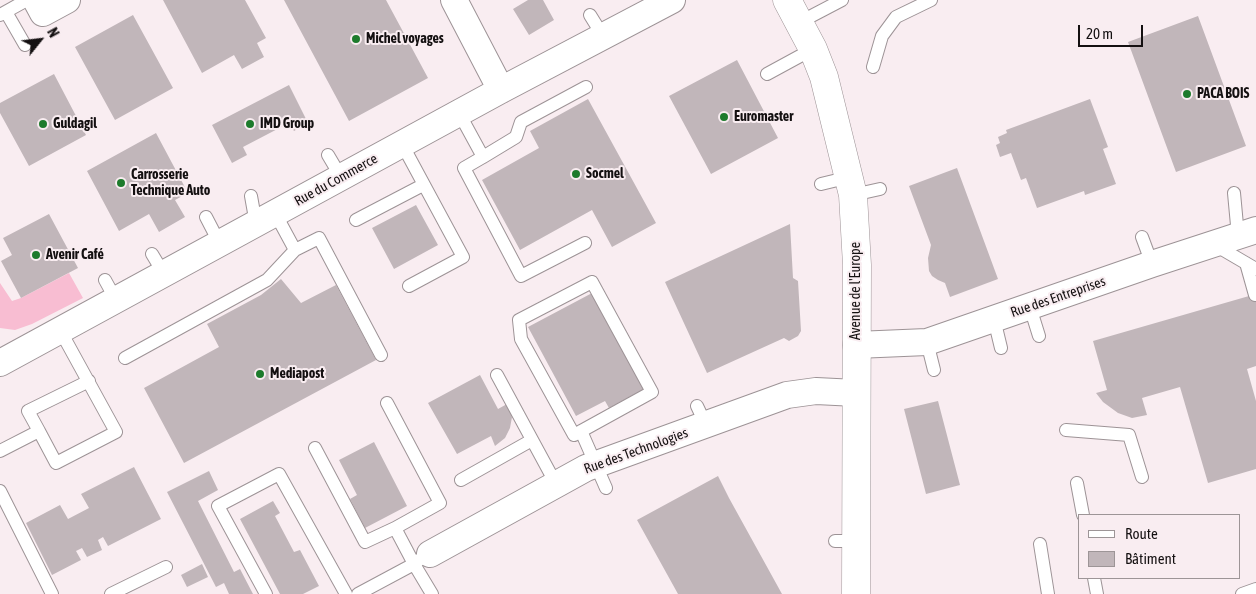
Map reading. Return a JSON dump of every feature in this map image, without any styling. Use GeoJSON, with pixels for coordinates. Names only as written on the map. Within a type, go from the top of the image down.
{"type":"FeatureCollection","features":[{"type":"Feature","properties":{"kind":"street"},"geometry":{"type":"LineString","coordinates":[[36,0],[43,13],[68,4]]}},
{"type":"Feature","properties":{"kind":"street"},"geometry":{"type":"LineString","coordinates":[[454,0],[501,90]]}},
{"type":"Feature","properties":{"kind":"street","name":"Rue du Commerce"},"geometry":{"type":"LineString","coordinates":[[0,363],[60,330],[110,290],[158,264],[220,244],[501,90],[597,25],[672,0]]}},
{"type":"Feature","properties":{"kind":"street","name":"Avenue de l'Europe"},"geometry":{"type":"LineString","coordinates":[[793,11],[813,49],[824,77],[851,186],[857,265],[856,393],[845,541],[856,594]]}},
{"type":"Feature","properties":{"kind":"street","name":"Rue des Entreprises"},"geometry":{"type":"LineString","coordinates":[[856,345],[927,342],[1247,233]]}},
{"type":"Feature","properties":{"kind":"street","name":"Rue des Technologies"},"geometry":{"type":"LineString","coordinates":[[422,559],[556,484],[701,416],[787,395],[816,391],[856,393]]}},
{"type":"Feature","properties":{"kind":"lane"},"geometry":{"type":"LineString","coordinates":[[25,45],[3,13],[27,0]]}},
{"type":"Feature","properties":{"kind":"lane"},"geometry":{"type":"LineString","coordinates":[[793,11],[842,0]]}},
{"type":"Feature","properties":{"kind":"lane"},"geometry":{"type":"LineString","coordinates":[[873,67],[882,36],[896,17],[931,0]]}},
{"type":"Feature","properties":{"kind":"lane"},"geometry":{"type":"LineString","coordinates":[[767,74],[813,49]]}},
{"type":"Feature","properties":{"kind":"lane"},"geometry":{"type":"LineString","coordinates":[[585,243],[521,276],[464,168],[516,137],[521,122],[586,87]]}},
{"type":"Feature","properties":{"kind":"lane"},"geometry":{"type":"LineString","coordinates":[[459,113],[483,157]]}},
{"type":"Feature","properties":{"kind":"lane"},"geometry":{"type":"LineString","coordinates":[[402,144],[463,256],[409,286]]}},
{"type":"Feature","properties":{"kind":"lane"},"geometry":{"type":"LineString","coordinates":[[328,155],[341,177]]}},
{"type":"Feature","properties":{"kind":"lane"},"geometry":{"type":"LineString","coordinates":[[821,184],[880,189]]}},
{"type":"Feature","properties":{"kind":"lane"},"geometry":{"type":"LineString","coordinates":[[356,220],[424,185]]}},
{"type":"Feature","properties":{"kind":"lane"},"geometry":{"type":"LineString","coordinates":[[1234,193],[1247,233]]}},
{"type":"Feature","properties":{"kind":"lane"},"geometry":{"type":"LineString","coordinates":[[251,196],[265,219],[295,250]]}},
{"type":"Feature","properties":{"kind":"lane"},"geometry":{"type":"LineString","coordinates":[[206,217],[220,244]]}},
{"type":"Feature","properties":{"kind":"lane"},"geometry":{"type":"LineString","coordinates":[[1142,237],[1152,264]]}},
{"type":"Feature","properties":{"kind":"lane"},"geometry":{"type":"LineString","coordinates":[[125,358],[267,280],[295,250],[319,238],[381,355]]}},
{"type":"Feature","properties":{"kind":"lane"},"geometry":{"type":"LineString","coordinates":[[1213,244],[1251,266],[1255,295]]}},
{"type":"Feature","properties":{"kind":"lane"},"geometry":{"type":"LineString","coordinates":[[592,282],[652,392],[581,431],[574,435],[521,339],[519,320],[592,282]]}},
{"type":"Feature","properties":{"kind":"lane"},"geometry":{"type":"LineString","coordinates":[[1030,307],[1039,336]]}},
{"type":"Feature","properties":{"kind":"lane"},"geometry":{"type":"LineString","coordinates":[[994,319],[1002,348]]}},
{"type":"Feature","properties":{"kind":"lane"},"geometry":{"type":"LineString","coordinates":[[60,330],[89,381],[116,432],[56,463],[28,411],[89,381]]}},
{"type":"Feature","properties":{"kind":"lane"},"geometry":{"type":"LineString","coordinates":[[927,342],[934,370]]}},
{"type":"Feature","properties":{"kind":"lane"},"geometry":{"type":"LineString","coordinates":[[498,375],[556,484]]}},
{"type":"Feature","properties":{"kind":"lane"},"geometry":{"type":"LineString","coordinates":[[314,448],[365,542],[440,503],[387,403]]}},
{"type":"Feature","properties":{"kind":"lane"},"geometry":{"type":"LineString","coordinates":[[1066,430],[1129,435],[1142,477]]}},
{"type":"Feature","properties":{"kind":"lane"},"geometry":{"type":"LineString","coordinates":[[0,451],[39,431]]}},
{"type":"Feature","properties":{"kind":"lane"},"geometry":{"type":"LineString","coordinates":[[581,431],[606,488]]}},
{"type":"Feature","properties":{"kind":"lane"},"geometry":{"type":"LineString","coordinates":[[461,480],[532,440]]}},
{"type":"Feature","properties":{"kind":"lane"},"geometry":{"type":"LineString","coordinates":[[266,594],[218,506],[279,474],[346,594]]}},
{"type":"Feature","properties":{"kind":"lane"},"geometry":{"type":"LineString","coordinates":[[1077,483],[1082,514]]}},
{"type":"Feature","properties":{"kind":"lane"},"geometry":{"type":"LineString","coordinates":[[0,491],[52,594]]}},
{"type":"Feature","properties":{"kind":"lane"},"geometry":{"type":"LineString","coordinates":[[395,528],[422,559],[432,594]]}},
{"type":"Feature","properties":{"kind":"lane"},"geometry":{"type":"LineString","coordinates":[[1040,544],[1048,594]]}},
{"type":"Feature","properties":{"kind":"lane"},"geometry":{"type":"LineString","coordinates":[[358,594],[422,559]]}},
{"type":"Feature","properties":{"kind":"lane"},"geometry":{"type":"LineString","coordinates":[[112,594],[166,567]]}},
{"type":"Feature","properties":{"kind":"lane"},"geometry":{"type":"LineString","coordinates":[[1094,579],[1097,594]]}},
{"type":"Feature","properties":{"kind":"lane"},"geometry":{"type":"LineString","coordinates":[[1242,594],[1256,591]]}},
{"type":"Feature","properties":{"kind":"shaded area"},"geometry":{"type":"Polygon","coordinates":[[[69,273],[83,298],[32,324],[15,330],[0,328],[0,283],[12,301],[69,273]]]}},
{"type":"Feature","properties":{"kind":"building"},"geometry":{"type":"Polygon","coordinates":[[[163,0],[245,0],[266,38],[257,43],[264,57],[242,69],[234,55],[202,73],[163,0]]]}},
{"type":"Feature","properties":{"kind":"building","name":"Michel voyages"},"geometry":{"type":"Polygon","coordinates":[[[284,0],[386,0],[428,78],[349,121],[284,0]]]}},
{"type":"Feature","properties":{"kind":"building"},"geometry":{"type":"Polygon","coordinates":[[[528,0],[543,0],[554,20],[529,35],[513,9],[528,0]]]}},
{"type":"Feature","properties":{"kind":"building"},"geometry":{"type":"Polygon","coordinates":[[[133,15],[173,88],[115,120],[75,47],[133,15]]]}},
{"type":"Feature","properties":{"kind":"building","name":"PACA BOIS"},"geometry":{"type":"Polygon","coordinates":[[[1198,16],[1246,146],[1176,172],[1128,42],[1198,16]]]}},
{"type":"Feature","properties":{"kind":"building","name":"Euromaster"},"geometry":{"type":"Polygon","coordinates":[[[737,60],[778,138],[711,174],[669,96],[737,60]]]}},
{"type":"Feature","properties":{"kind":"building","name":"Guldagil"},"geometry":{"type":"Polygon","coordinates":[[[54,74],[86,135],[29,166],[0,113],[0,103],[54,74]]]}},
{"type":"Feature","properties":{"kind":"building","name":"IMD Group"},"geometry":{"type":"Polygon","coordinates":[[[289,85],[308,123],[294,131],[289,123],[243,147],[247,155],[232,163],[212,125],[289,85]]]}},
{"type":"Feature","properties":{"kind":"building","name":"Socmel"},"geometry":{"type":"Polygon","coordinates":[[[588,99],[656,223],[612,247],[592,210],[520,250],[482,180],[539,148],[530,131],[588,99]]]}},
{"type":"Feature","properties":{"kind":"building"},"geometry":{"type":"Polygon","coordinates":[[[1090,99],[1108,147],[1103,149],[1116,184],[1085,195],[1084,191],[1037,208],[1026,178],[1021,180],[1011,153],[1000,157],[996,145],[1000,143],[998,137],[1007,133],[1006,130],[1090,99]]]}},
{"type":"Feature","properties":{"kind":"building"},"geometry":{"type":"Polygon","coordinates":[[[156,133],[188,193],[175,200],[185,217],[159,232],[149,214],[119,231],[87,171],[156,133]]]}},
{"type":"Feature","properties":{"kind":"building"},"geometry":{"type":"Polygon","coordinates":[[[957,168],[998,279],[950,297],[945,283],[932,276],[929,271],[928,258],[931,245],[909,186],[957,168]]]}},
{"type":"Feature","properties":{"kind":"building"},"geometry":{"type":"Polygon","coordinates":[[[416,205],[438,245],[394,269],[372,228],[416,205]]]}},
{"type":"Feature","properties":{"kind":"building"},"geometry":{"type":"Polygon","coordinates":[[[49,214],[78,268],[21,298],[1,261],[12,255],[3,238],[49,214]]]}},
{"type":"Feature","properties":{"kind":"building"},"geometry":{"type":"Polygon","coordinates":[[[790,224],[793,278],[798,281],[801,331],[798,336],[789,341],[784,338],[707,373],[665,282],[790,224]]]}},
{"type":"Feature","properties":{"kind":"building","name":"Mediapost"},"geometry":{"type":"Polygon","coordinates":[[[281,279],[301,303],[336,285],[376,360],[184,463],[144,388],[219,347],[207,324],[261,295],[281,279]]]}},
{"type":"Feature","properties":{"kind":"building"},"geometry":{"type":"Polygon","coordinates":[[[594,292],[646,388],[609,408],[605,401],[576,416],[528,327],[594,292]]]}},
{"type":"Feature","properties":{"kind":"building"},"geometry":{"type":"Polygon","coordinates":[[[1256,294],[1256,366],[1247,369],[1256,401],[1256,469],[1208,483],[1180,387],[1142,398],[1147,415],[1132,418],[1118,413],[1103,402],[1096,393],[1107,390],[1093,341],[1256,294]]]}},
{"type":"Feature","properties":{"kind":"building"},"geometry":{"type":"Polygon","coordinates":[[[480,375],[498,409],[507,404],[512,417],[510,428],[505,438],[495,446],[491,436],[457,454],[428,403],[480,375]]]}},
{"type":"Feature","properties":{"kind":"building"},"geometry":{"type":"Polygon","coordinates":[[[938,401],[960,485],[926,494],[904,409],[938,401]]]}},
{"type":"Feature","properties":{"kind":"building"},"geometry":{"type":"Polygon","coordinates":[[[374,442],[407,506],[365,528],[350,499],[357,495],[339,460],[374,442]]]}},
{"type":"Feature","properties":{"kind":"building"},"geometry":{"type":"Polygon","coordinates":[[[134,467],[161,519],[108,546],[103,537],[98,540],[102,550],[87,557],[82,548],[76,551],[81,560],[52,575],[26,523],[60,505],[68,519],[89,508],[81,494],[134,467]]]}},
{"type":"Feature","properties":{"kind":"building"},"geometry":{"type":"Polygon","coordinates":[[[209,471],[218,490],[198,501],[234,572],[240,569],[253,594],[229,594],[224,583],[216,587],[167,492],[209,471]]]}},
{"type":"Feature","properties":{"kind":"building"},"geometry":{"type":"Polygon","coordinates":[[[718,476],[782,594],[678,594],[637,520],[718,476]]]}},
{"type":"Feature","properties":{"kind":"building"},"geometry":{"type":"Polygon","coordinates":[[[273,501],[280,513],[275,516],[294,552],[300,550],[319,586],[303,594],[280,594],[240,519],[273,501]]]}},
{"type":"Feature","properties":{"kind":"building"},"geometry":{"type":"Polygon","coordinates":[[[202,564],[208,577],[187,587],[181,575],[202,564]]]}},
{"type":"Feature","properties":{"kind":"place","name":"Michel voyages"},"geometry":{"type":"Point","coordinates":[356,39]}},
{"type":"Feature","properties":{"kind":"place","name":"PACA BOIS"},"geometry":{"type":"Point","coordinates":[1187,94]}},
{"type":"Feature","properties":{"kind":"place","name":"Euromaster"},"geometry":{"type":"Point","coordinates":[724,117]}},
{"type":"Feature","properties":{"kind":"place","name":"Guldagil"},"geometry":{"type":"Point","coordinates":[43,124]}},
{"type":"Feature","properties":{"kind":"place","name":"IMD Group"},"geometry":{"type":"Point","coordinates":[250,124]}},
{"type":"Feature","properties":{"kind":"place","name":"Socmel"},"geometry":{"type":"Point","coordinates":[576,174]}},
{"type":"Feature","properties":{"kind":"place","name":"Carrosserie Technique Auto"},"geometry":{"type":"Point","coordinates":[121,183]}},
{"type":"Feature","properties":{"kind":"place","name":"Avenir Café"},"geometry":{"type":"Point","coordinates":[36,255]}},
{"type":"Feature","properties":{"kind":"place","name":"Mediapost"},"geometry":{"type":"Point","coordinates":[260,374]}}]}
